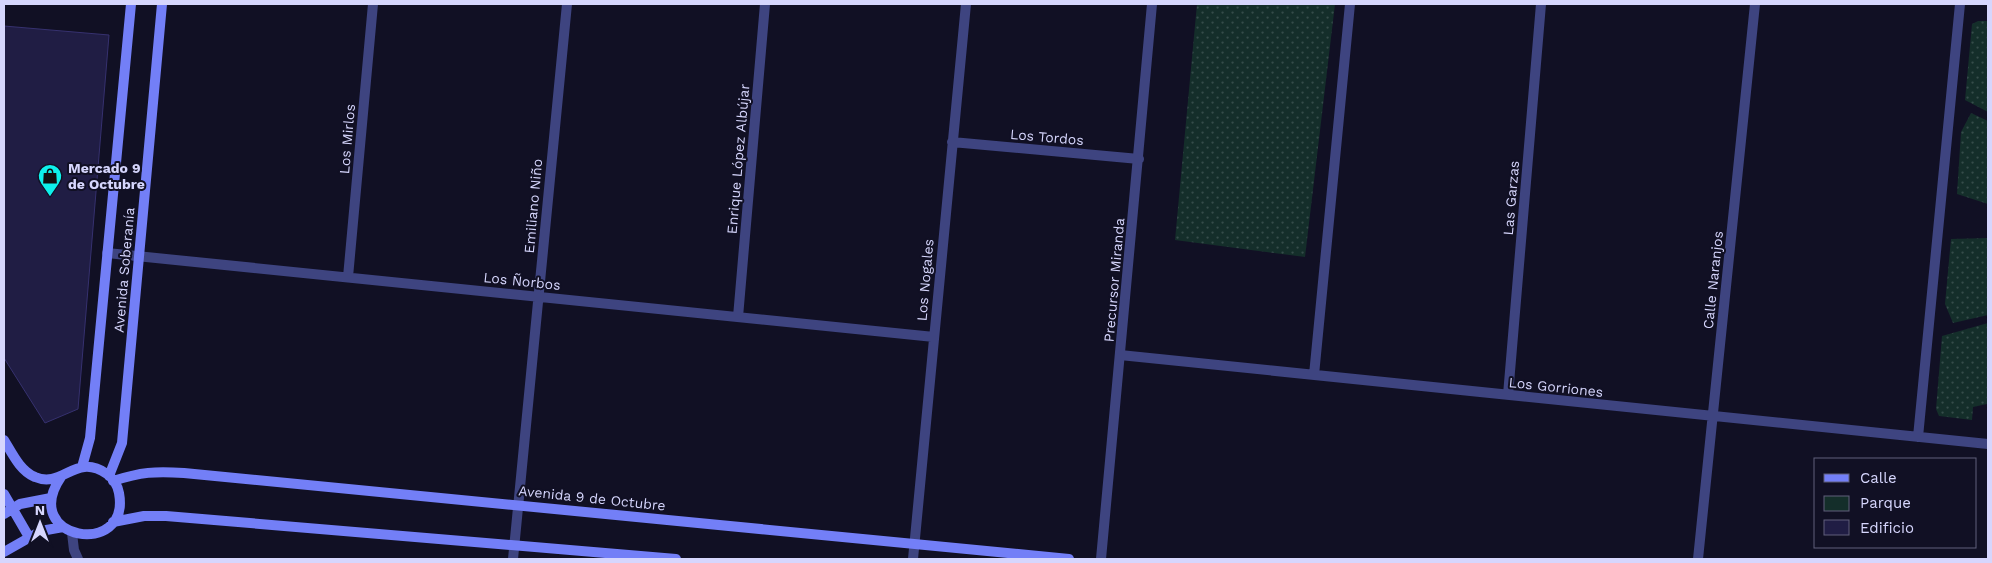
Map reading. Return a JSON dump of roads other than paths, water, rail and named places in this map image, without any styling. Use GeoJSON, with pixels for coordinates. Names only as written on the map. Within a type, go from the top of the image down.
{"type":"FeatureCollection","features":[{"type":"Feature","properties":{"kind":"street","name":"Avenida Soberanía"},"geometry":{"type":"LineString","coordinates":[[82,467],[90,438],[131,4]]}},
{"type":"Feature","properties":{"kind":"street","name":"Avenida Soberanía"},"geometry":{"type":"LineString","coordinates":[[111,478],[122,443],[162,4]]}},
{"type":"Feature","properties":{"kind":"street","name":"Los Mirlos"},"geometry":{"type":"LineString","coordinates":[[348,277],[373,4]]}},
{"type":"Feature","properties":{"kind":"street","name":"Emiliano Niño"},"geometry":{"type":"LineString","coordinates":[[514,559],[566,4]]}},
{"type":"Feature","properties":{"kind":"street","name":"Enrique López Albújar"},"geometry":{"type":"LineString","coordinates":[[738,316],[765,4]]}},
{"type":"Feature","properties":{"kind":"street","name":"Los Nogales"},"geometry":{"type":"LineString","coordinates":[[913,559],[966,4]]}},
{"type":"Feature","properties":{"kind":"street","name":"Precursor Miranda"},"geometry":{"type":"LineString","coordinates":[[1102,559],[1152,4]]}},
{"type":"Feature","properties":{"kind":"street"},"geometry":{"type":"LineString","coordinates":[[1314,375],[1350,4]]}},
{"type":"Feature","properties":{"kind":"street","name":"Las Garzas"},"geometry":{"type":"LineString","coordinates":[[1508,396],[1541,4]]}},
{"type":"Feature","properties":{"kind":"street","name":"Calle Naranjos"},"geometry":{"type":"LineString","coordinates":[[1698,559],[1756,4]]}},
{"type":"Feature","properties":{"kind":"street"},"geometry":{"type":"LineString","coordinates":[[1918,437],[1960,4]]}},
{"type":"Feature","properties":{"kind":"street","name":"Los Tordos"},"geometry":{"type":"LineString","coordinates":[[952,142],[1139,159]]}},
{"type":"Feature","properties":{"kind":"street","name":"Los Ñorbos"},"geometry":{"type":"LineString","coordinates":[[107,252],[934,337]]}},
{"type":"Feature","properties":{"kind":"street","name":"Los Gorriones"},"geometry":{"type":"LineString","coordinates":[[1120,355],[1988,444]]}},
{"type":"Feature","properties":{"kind":"street"},"geometry":{"type":"LineString","coordinates":[[4,440],[20,466],[34,477],[49,480],[61,477]]}},
{"type":"Feature","properties":{"kind":"street"},"geometry":{"type":"LineString","coordinates":[[82,467],[92,467],[111,478],[119,490],[118,512],[113,522],[105,530],[95,534],[72,533],[63,527],[54,514],[51,498],[54,488],[61,477],[70,470],[82,467]]}},
{"type":"Feature","properties":{"kind":"street","name":"Avenida 9 de Octubre"},"geometry":{"type":"LineString","coordinates":[[111,478],[158,471],[1069,559]]}},
{"type":"Feature","properties":{"kind":"street"},"geometry":{"type":"LineString","coordinates":[[4,494],[8,511],[29,537]]}},
{"type":"Feature","properties":{"kind":"street"},"geometry":{"type":"LineString","coordinates":[[8,511],[20,504],[51,498]]}},
{"type":"Feature","properties":{"kind":"street"},"geometry":{"type":"LineString","coordinates":[[113,522],[144,516],[166,516],[676,559]]}},
{"type":"Feature","properties":{"kind":"street"},"geometry":{"type":"LineString","coordinates":[[4,552],[41,531],[63,527]]}},
{"type":"Feature","properties":{"kind":"street"},"geometry":{"type":"LineString","coordinates":[[72,533],[74,550],[78,559]]}},
{"type":"Feature","properties":{"kind":"place","name":"Mercado 9 de Octubre"},"geometry":{"type":"Point","coordinates":[50,197]}}]}
